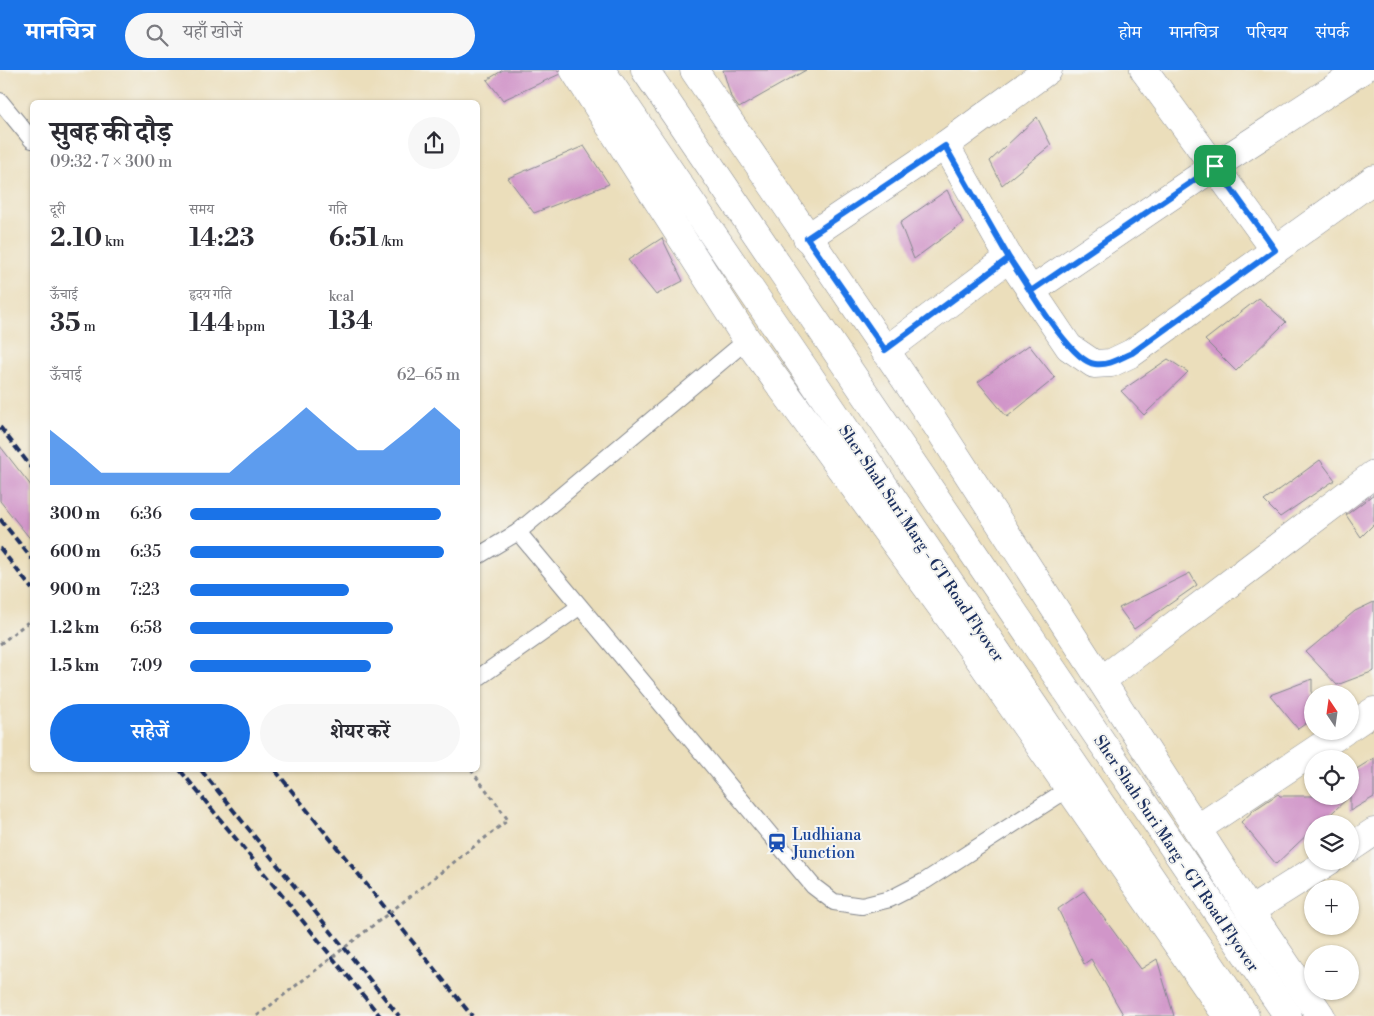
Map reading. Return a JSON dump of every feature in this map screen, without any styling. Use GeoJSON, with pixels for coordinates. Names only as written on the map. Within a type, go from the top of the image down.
{"type":"FeatureCollection","features":[{"type":"Feature","properties":{"kind":"street"},"geometry":{"type":"LineString","coordinates":[[574,70],[747,340],[975,653],[1227,1016]]}},
{"type":"Feature","properties":{"kind":"street","name":"Sher Shah Suri Marg - GT Road Flyover"},"geometry":{"type":"LineString","coordinates":[[601,70],[1245,1016]]}},
{"type":"Feature","properties":{"kind":"street","name":"Sher Shah Suri Marg - GT Road Flyover"},"geometry":{"type":"LineString","coordinates":[[645,70],[1288,1016]]}},
{"type":"Feature","properties":{"kind":"street"},"geometry":{"type":"LineString","coordinates":[[694,70],[885,350],[1102,680],[1250,911],[1321,1016]]}},
{"type":"Feature","properties":{"kind":"street"},"geometry":{"type":"LineString","coordinates":[[807,238],[945,146],[1048,70]]}},
{"type":"Feature","properties":{"kind":"street"},"geometry":{"type":"LineString","coordinates":[[1144,70],[1275,250]]}},
{"type":"Feature","properties":{"kind":"street"},"geometry":{"type":"LineString","coordinates":[[1031,291],[1215,166],[1362,70]]}},
{"type":"Feature","properties":{"kind":"street"},"geometry":{"type":"LineString","coordinates":[[945,146],[1009,258],[1069,347],[1094,364],[1111,363],[1132,353],[1374,179]]}},
{"type":"Feature","properties":{"kind":"street"},"geometry":{"type":"LineString","coordinates":[[885,350],[1009,258]]}},
{"type":"Feature","properties":{"kind":"street"},"geometry":{"type":"LineString","coordinates":[[1102,680],[1374,474]]}},
{"type":"Feature","properties":{"kind":"street"},"geometry":{"type":"LineString","coordinates":[[1359,721],[1374,711]]}},
{"type":"Feature","properties":{"kind":"street"},"geometry":{"type":"LineString","coordinates":[[1197,829],[1330,740]]}},
{"type":"Feature","properties":{"kind":"street"},"geometry":{"type":"LineString","coordinates":[[1359,842],[1374,832]]}},
{"type":"Feature","properties":{"kind":"street"},"geometry":{"type":"LineString","coordinates":[[1250,911],[1315,870]]}},
{"type":"Feature","properties":{"kind":"lane"},"geometry":{"type":"LineString","coordinates":[[0,101],[30,138]]}},
{"type":"Feature","properties":{"kind":"lane"},"geometry":{"type":"LineString","coordinates":[[480,555],[518,532],[747,340]]}},
{"type":"Feature","properties":{"kind":"lane"},"geometry":{"type":"LineString","coordinates":[[518,532],[813,886],[834,902],[862,906],[890,899],[925,881],[1068,789]]}},
{"type":"Feature","properties":{"kind":"lane"},"geometry":{"type":"LineString","coordinates":[[480,677],[579,607]]}},
{"type":"Feature","properties":{"kind":"path"},"geometry":{"type":"LineString","coordinates":[[0,644],[30,621]]}},
{"type":"Feature","properties":{"kind":"path"},"geometry":{"type":"LineString","coordinates":[[257,1016],[508,820],[472,772]]}},
{"type":"Feature","properties":{"kind":"building"},"geometry":{"type":"Polygon","coordinates":[[[503,70],[558,70],[560,74],[503,100],[487,80],[503,70]]]}},
{"type":"Feature","properties":{"kind":"building"},"geometry":{"type":"Polygon","coordinates":[[[723,70],[806,70],[739,108],[731,97],[723,70]]]}},
{"type":"Feature","properties":{"kind":"building"},"geometry":{"type":"Polygon","coordinates":[[[1037,117],[1051,145],[1002,185],[990,161],[1037,117]]]}},
{"type":"Feature","properties":{"kind":"building"},"geometry":{"type":"Polygon","coordinates":[[[584,146],[609,184],[534,213],[508,178],[584,146]]]}},
{"type":"Feature","properties":{"kind":"building"},"geometry":{"type":"Polygon","coordinates":[[[947,190],[963,223],[914,259],[900,223],[947,190]]]}},
{"type":"Feature","properties":{"kind":"building"},"geometry":{"type":"Polygon","coordinates":[[[662,238],[683,281],[656,295],[628,260],[662,238]]]}},
{"type":"Feature","properties":{"kind":"building"},"geometry":{"type":"Polygon","coordinates":[[[1259,298],[1286,322],[1236,371],[1205,340],[1259,298]]]}},
{"type":"Feature","properties":{"kind":"building"},"geometry":{"type":"Polygon","coordinates":[[[1029,345],[1055,378],[1007,417],[978,382],[1029,345]]]}},
{"type":"Feature","properties":{"kind":"building"},"geometry":{"type":"Polygon","coordinates":[[[1168,359],[1188,372],[1144,415],[1121,391],[1168,359]]]}},
{"type":"Feature","properties":{"kind":"building"},"geometry":{"type":"Polygon","coordinates":[[[0,446],[30,484],[30,538],[0,501],[0,446]]]}},
{"type":"Feature","properties":{"kind":"building"},"geometry":{"type":"Polygon","coordinates":[[[1320,460],[1335,480],[1280,517],[1264,501],[1320,460]]]}},
{"type":"Feature","properties":{"kind":"building"},"geometry":{"type":"Polygon","coordinates":[[[1374,494],[1374,524],[1361,537],[1346,515],[1374,494]]]}},
{"type":"Feature","properties":{"kind":"building"},"geometry":{"type":"Polygon","coordinates":[[[1190,573],[1197,585],[1134,629],[1119,608],[1190,573]]]}},
{"type":"Feature","properties":{"kind":"building"},"geometry":{"type":"Polygon","coordinates":[[[1374,602],[1374,671],[1337,685],[1306,652],[1355,611],[1374,602]]]}},
{"type":"Feature","properties":{"kind":"building"},"geometry":{"type":"Polygon","coordinates":[[[1312,679],[1312,685],[1304,685],[1304,725],[1298,729],[1270,695],[1312,679]]]}},
{"type":"Feature","properties":{"kind":"building"},"geometry":{"type":"Polygon","coordinates":[[[1374,758],[1374,797],[1350,811],[1350,805],[1359,805],[1359,767],[1374,758]]]}},
{"type":"Feature","properties":{"kind":"building"},"geometry":{"type":"Polygon","coordinates":[[[1278,794],[1280,796],[1304,796],[1304,805],[1340,805],[1330,815],[1304,815],[1304,838],[1276,864],[1241,822],[1254,810],[1278,794]]]}},
{"type":"Feature","properties":{"kind":"building"},"geometry":{"type":"Polygon","coordinates":[[[1084,891],[1141,969],[1157,959],[1174,1016],[1124,1016],[1091,959],[1084,964],[1058,909],[1084,891]]]}},
{"type":"Feature","properties":{"kind":"railway"},"geometry":{"type":"LineString","coordinates":[[0,427],[30,465]]}},
{"type":"Feature","properties":{"kind":"railway"},"geometry":{"type":"LineString","coordinates":[[0,519],[30,556]]}},
{"type":"Feature","properties":{"kind":"railway"},"geometry":{"type":"LineString","coordinates":[[0,548],[30,586]]}},
{"type":"Feature","properties":{"kind":"railway"},"geometry":{"type":"LineString","coordinates":[[182,772],[380,1016]]}},
{"type":"Feature","properties":{"kind":"railway"},"geometry":{"type":"LineString","coordinates":[[203,772],[399,1016]]}},
{"type":"Feature","properties":{"kind":"railway"},"geometry":{"type":"LineString","coordinates":[[277,772],[472,1016]]}},
{"type":"Feature","properties":{"kind":"place","name":"Ludhiana Junction"},"geometry":{"type":"Point","coordinates":[777,843]}},
{"type":"Feature","properties":{"kind":"route"},"geometry":{"type":"LineString","coordinates":[[1215,166],[1031,291],[1009,258],[945,146],[807,238],[885,350],[1009,258],[1069,347],[1094,364],[1111,363],[1132,353],[1275,250],[1215,166]]}}]}
